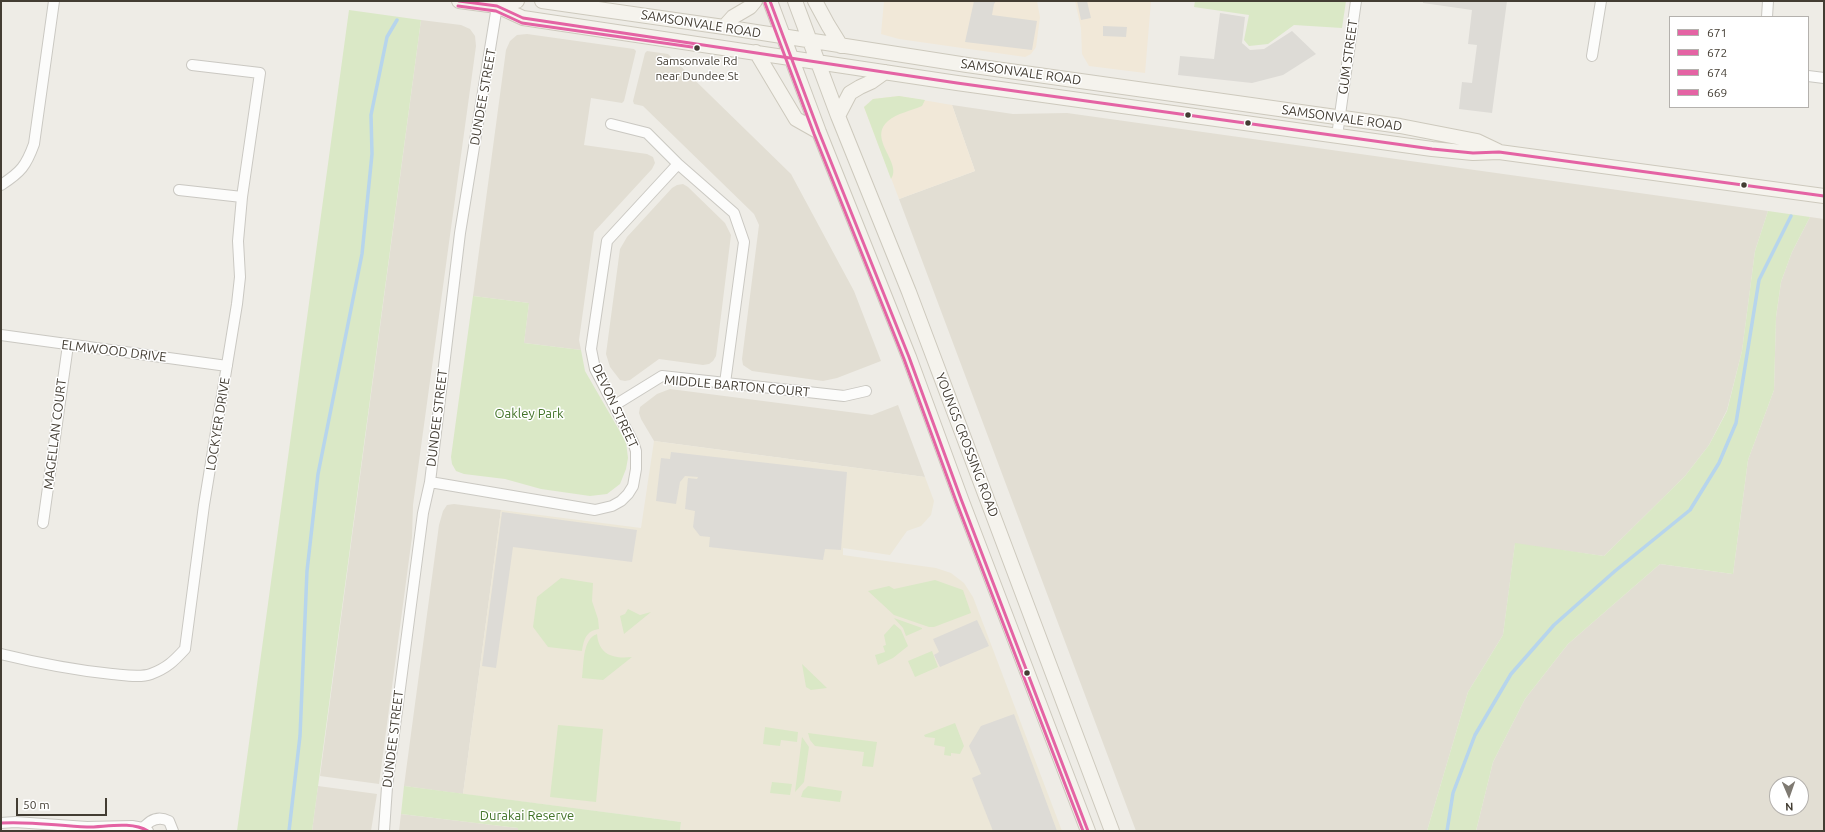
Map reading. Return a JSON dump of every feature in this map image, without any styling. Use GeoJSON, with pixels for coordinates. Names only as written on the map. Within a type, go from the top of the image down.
{"type":"FeatureCollection","features":[{"type":"Feature","properties":{"kind":"main road","name":"SAMSONVALE ROAD"},"geometry":{"type":"LineString","coordinates":[[459,1],[497,6],[523,18],[885,72],[1473,154],[1499,152],[1824,196]]}},
{"type":"Feature","properties":{"kind":"main road","name":"SAMSONVALE ROAD"},"geometry":{"type":"LineString","coordinates":[[497,6],[517,1]]}},
{"type":"Feature","properties":{"kind":"main road","name":"SAMSONVALE ROAD"},"geometry":{"type":"LineString","coordinates":[[542,1],[724,27],[841,46],[1407,127],[1472,140],[1499,152]]}},
{"type":"Feature","properties":{"kind":"main road"},"geometry":{"type":"LineString","coordinates":[[724,27],[733,16],[750,7],[755,1]]}},
{"type":"Feature","properties":{"kind":"main road","name":"YOUNGS CROSSING ROAD"},"geometry":{"type":"LineString","coordinates":[[770,1],[818,132],[909,357],[1088,831]]}},
{"type":"Feature","properties":{"kind":"main road","name":"YOUNGS CROSSING ROAD"},"geometry":{"type":"LineString","coordinates":[[795,1],[838,116],[908,292],[1112,831]]}},
{"type":"Feature","properties":{"kind":"main road"},"geometry":{"type":"LineString","coordinates":[[815,1],[828,26],[841,46]]}},
{"type":"Feature","properties":{"kind":"main road"},"geometry":{"type":"LineString","coordinates":[[756,52],[796,119],[818,132]]}},
{"type":"Feature","properties":{"kind":"main road"},"geometry":{"type":"LineString","coordinates":[[838,116],[850,93],[871,82],[885,72]]}},
{"type":"Feature","properties":{"kind":"street"},"geometry":{"type":"LineString","coordinates":[[1,185],[15,175],[27,162],[34,144],[54,1]]}},
{"type":"Feature","properties":{"kind":"street","name":"GUM STREET"},"geometry":{"type":"LineString","coordinates":[[1337,136],[1356,1]]}},
{"type":"Feature","properties":{"kind":"street"},"geometry":{"type":"LineString","coordinates":[[1592,56],[1601,1]]}},
{"type":"Feature","properties":{"kind":"street"},"geometry":{"type":"LineString","coordinates":[[1767,16],[1768,1]]}},
{"type":"Feature","properties":{"kind":"street","name":"DUNDEE STREET"},"geometry":{"type":"LineString","coordinates":[[384,831],[389,772],[423,513],[430,482],[460,233],[497,6]]}},
{"type":"Feature","properties":{"kind":"street","name":"LOCKYER DRIVE"},"geometry":{"type":"LineString","coordinates":[[1,654],[79,671],[125,675],[150,674],[158,671],[171,665],[185,649],[204,506],[239,284],[238,241],[242,197],[260,73],[192,65]]}},
{"type":"Feature","properties":{"kind":"street"},"geometry":{"type":"LineString","coordinates":[[1809,76],[1824,78]]}},
{"type":"Feature","properties":{"kind":"street"},"geometry":{"type":"LineString","coordinates":[[611,124],[646,133],[678,164],[734,213],[744,242],[725,383]]}},
{"type":"Feature","properties":{"kind":"street","name":"DEVON STREET"},"geometry":{"type":"LineString","coordinates":[[430,482],[595,510],[612,506],[621,501],[633,486],[636,459],[633,442],[595,369],[591,349],[607,241],[678,164]]}},
{"type":"Feature","properties":{"kind":"street"},"geometry":{"type":"LineString","coordinates":[[179,190],[242,197]]}},
{"type":"Feature","properties":{"kind":"street","name":"ELMWOOD DRIVE"},"geometry":{"type":"LineString","coordinates":[[1,335],[227,366]]}},
{"type":"Feature","properties":{"kind":"street","name":"MAGELLAN COURT"},"geometry":{"type":"LineString","coordinates":[[43,523],[68,345]]}},
{"type":"Feature","properties":{"kind":"street","name":"MIDDLE BARTON COURT"},"geometry":{"type":"LineString","coordinates":[[615,405],[662,376],[844,396],[866,390]]}},
{"type":"Feature","properties":{"kind":"street"},"geometry":{"type":"LineString","coordinates":[[1,823],[15,822],[87,827],[132,826],[144,830],[150,821],[160,818],[169,821],[173,831]]}},
{"type":"Feature","properties":{"kind":"street"},"geometry":{"type":"LineString","coordinates":[[87,827],[105,831]]}},
{"type":"Feature","properties":{"kind":"shaded area"},"geometry":{"type":"Polygon","coordinates":[[[884,1],[1037,1],[1040,17],[1036,47],[1031,54],[1025,57],[899,39],[881,34],[884,1]]]}},
{"type":"Feature","properties":{"kind":"shaded area"},"geometry":{"type":"Polygon","coordinates":[[[974,1],[996,1],[992,15],[1037,21],[1032,50],[965,42],[974,1]]]}},
{"type":"Feature","properties":{"kind":"shaded area"},"geometry":{"type":"Polygon","coordinates":[[[1075,1],[1151,1],[1145,73],[1089,66],[1082,54],[1081,28],[1075,1]]]}},
{"type":"Feature","properties":{"kind":"shaded area"},"geometry":{"type":"Polygon","coordinates":[[[1077,1],[1087,1],[1091,18],[1081,20],[1077,1]]]}},
{"type":"Feature","properties":{"kind":"shaded area"},"geometry":{"type":"Polygon","coordinates":[[[1423,1],[1507,1],[1492,113],[1459,109],[1462,82],[1472,83],[1477,45],[1468,44],[1472,10],[1423,3],[1423,1]]]}},
{"type":"Feature","properties":{"kind":"shaded area"},"geometry":{"type":"Polygon","coordinates":[[[1220,13],[1245,17],[1242,43],[1250,50],[1264,49],[1292,31],[1316,54],[1283,75],[1252,83],[1178,75],[1180,56],[1214,59],[1220,13]]]}},
{"type":"Feature","properties":{"kind":"shaded area"},"geometry":{"type":"Polygon","coordinates":[[[421,20],[461,25],[470,29],[475,36],[476,46],[413,505],[412,537],[379,784],[320,776],[421,20]]]}},
{"type":"Feature","properties":{"kind":"shaded area"},"geometry":{"type":"Polygon","coordinates":[[[1103,26],[1127,27],[1126,37],[1103,36],[1103,26]]]}},
{"type":"Feature","properties":{"kind":"shaded area"},"geometry":{"type":"Polygon","coordinates":[[[527,34],[634,49],[636,51],[624,101],[622,103],[591,98],[584,145],[647,154],[653,157],[655,163],[652,169],[594,232],[579,340],[581,350],[524,343],[529,303],[473,296],[506,50],[510,41],[517,35],[527,34]]]}},
{"type":"Feature","properties":{"kind":"shaded area"},"geometry":{"type":"Polygon","coordinates":[[[647,51],[668,54],[791,174],[854,291],[881,361],[837,378],[823,381],[752,371],[743,365],[742,359],[759,225],[754,214],[643,106],[634,104],[633,101],[645,53],[647,51]]]}},
{"type":"Feature","properties":{"kind":"shaded area"},"geometry":{"type":"Polygon","coordinates":[[[899,96],[952,105],[975,171],[899,199],[864,107],[873,99],[899,96]]]}},
{"type":"Feature","properties":{"kind":"shaded area"},"geometry":{"type":"Polygon","coordinates":[[[952,105],[1013,114],[1067,113],[1768,211],[1755,251],[1742,351],[1727,410],[1709,445],[1685,476],[1604,556],[1515,544],[1503,635],[1468,692],[1427,831],[1136,831],[899,199],[975,171],[952,105]]]}},
{"type":"Feature","properties":{"kind":"shaded area"},"geometry":{"type":"Polygon","coordinates":[[[683,184],[688,187],[725,223],[731,235],[716,356],[709,364],[703,365],[659,359],[630,380],[620,380],[610,367],[606,354],[620,249],[627,237],[672,188],[683,184]]]}},
{"type":"Feature","properties":{"kind":"shaded area"},"geometry":{"type":"Polygon","coordinates":[[[1810,217],[1824,219],[1824,831],[1476,831],[1493,762],[1525,699],[1568,644],[1660,564],[1733,574],[1748,460],[1774,390],[1776,317],[1781,282],[1792,252],[1810,217]]]}},
{"type":"Feature","properties":{"kind":"shaded area"},"geometry":{"type":"Polygon","coordinates":[[[670,389],[872,415],[898,405],[925,477],[654,441],[641,419],[639,413],[640,407],[657,394],[670,389]]]}},
{"type":"Feature","properties":{"kind":"shaded area"},"geometry":{"type":"Polygon","coordinates":[[[654,441],[925,477],[934,501],[931,515],[921,526],[907,531],[890,555],[843,548],[843,555],[936,568],[951,573],[964,583],[973,597],[1062,831],[680,831],[681,822],[463,794],[501,510],[641,528],[654,441]]]}},
{"type":"Feature","properties":{"kind":"shaded area"},"geometry":{"type":"Polygon","coordinates":[[[671,452],[847,472],[841,550],[825,549],[823,560],[709,547],[710,537],[700,536],[693,527],[695,511],[685,509],[688,478],[697,479],[698,477],[685,476],[680,482],[676,504],[656,501],[661,458],[670,459],[671,452]]]}},
{"type":"Feature","properties":{"kind":"shaded area"},"geometry":{"type":"Polygon","coordinates":[[[454,504],[501,510],[463,794],[404,786],[439,525],[443,511],[447,505],[454,504]]]}},
{"type":"Feature","properties":{"kind":"shaded area"},"geometry":{"type":"Polygon","coordinates":[[[502,512],[637,530],[632,562],[513,547],[496,668],[482,666],[502,512]]]}},
{"type":"Feature","properties":{"kind":"shaded area"},"geometry":{"type":"Polygon","coordinates":[[[977,620],[989,646],[940,667],[934,655],[939,652],[933,639],[977,620]]]}},
{"type":"Feature","properties":{"kind":"shaded area"},"geometry":{"type":"Polygon","coordinates":[[[1014,714],[1057,831],[993,831],[972,778],[981,774],[969,746],[981,726],[1014,714]]]}},
{"type":"Feature","properties":{"kind":"shaded area"},"geometry":{"type":"Polygon","coordinates":[[[318,786],[377,794],[371,831],[312,831],[318,786]]]}},
{"type":"Feature","properties":{"kind":"shaded area"},"geometry":{"type":"Polygon","coordinates":[[[401,814],[518,828],[518,831],[399,831],[401,814]]]}},
{"type":"Feature","properties":{"kind":"green space"},"geometry":{"type":"Polygon","coordinates":[[[1195,1],[1346,1],[1342,28],[1294,25],[1268,44],[1249,46],[1244,40],[1249,15],[1194,7],[1195,1]]]}},
{"type":"Feature","properties":{"kind":"green space"},"geometry":{"type":"Polygon","coordinates":[[[349,10],[421,20],[312,831],[237,831],[349,10]]]}},
{"type":"Feature","properties":{"kind":"green space"},"geometry":{"type":"Polygon","coordinates":[[[899,96],[925,100],[922,106],[896,116],[888,121],[883,128],[881,135],[883,143],[893,166],[891,179],[864,107],[873,99],[899,96]]]}},
{"type":"Feature","properties":{"kind":"green space"},"geometry":{"type":"Polygon","coordinates":[[[1768,211],[1810,217],[1792,252],[1781,282],[1776,317],[1774,390],[1748,460],[1733,574],[1660,564],[1568,644],[1525,699],[1493,762],[1476,831],[1427,831],[1468,692],[1503,635],[1515,543],[1604,556],[1685,476],[1709,445],[1727,411],[1742,351],[1755,251],[1768,211]]]}},
{"type":"Feature","properties":{"kind":"green space","name":"Oakley Park"},"geometry":{"type":"Polygon","coordinates":[[[473,296],[529,303],[524,343],[581,350],[585,371],[626,442],[628,458],[626,469],[620,484],[607,494],[590,496],[541,489],[505,479],[464,474],[456,471],[452,464],[451,457],[473,296]]]}},
{"type":"Feature","properties":{"kind":"green space"},"geometry":{"type":"Polygon","coordinates":[[[561,578],[593,583],[592,601],[598,619],[599,629],[586,636],[582,651],[548,647],[533,627],[537,597],[561,578]]]}},
{"type":"Feature","properties":{"kind":"green space"},"geometry":{"type":"Polygon","coordinates":[[[935,580],[963,590],[971,613],[934,627],[929,627],[894,615],[868,591],[889,586],[894,589],[935,580]]]}},
{"type":"Feature","properties":{"kind":"green space"},"geometry":{"type":"Polygon","coordinates":[[[628,609],[640,615],[651,612],[624,634],[620,616],[625,614],[628,609]]]}},
{"type":"Feature","properties":{"kind":"green space"},"geometry":{"type":"Polygon","coordinates":[[[894,618],[922,629],[906,636],[903,628],[894,618]]]}},
{"type":"Feature","properties":{"kind":"green space"},"geometry":{"type":"Polygon","coordinates":[[[894,624],[901,630],[908,646],[893,658],[878,665],[875,655],[885,652],[883,646],[886,645],[884,635],[894,624]]]}},
{"type":"Feature","properties":{"kind":"green space"},"geometry":{"type":"Polygon","coordinates":[[[597,634],[601,647],[608,654],[619,657],[632,657],[603,680],[582,678],[586,647],[592,637],[597,634]]]}},
{"type":"Feature","properties":{"kind":"green space"},"geometry":{"type":"Polygon","coordinates":[[[932,651],[938,667],[915,677],[908,661],[932,651]]]}},
{"type":"Feature","properties":{"kind":"green space"},"geometry":{"type":"Polygon","coordinates":[[[802,664],[827,688],[811,690],[806,687],[802,664]]]}},
{"type":"Feature","properties":{"kind":"green space"},"geometry":{"type":"Polygon","coordinates":[[[955,723],[964,746],[960,754],[951,753],[951,756],[944,755],[945,747],[934,745],[935,738],[925,737],[924,735],[955,723]]]}},
{"type":"Feature","properties":{"kind":"green space"},"geometry":{"type":"Polygon","coordinates":[[[558,725],[603,729],[596,802],[550,797],[558,725]]]}},
{"type":"Feature","properties":{"kind":"green space"},"geometry":{"type":"Polygon","coordinates":[[[765,727],[798,732],[797,742],[781,740],[780,746],[763,744],[765,727]]]}},
{"type":"Feature","properties":{"kind":"green space"},"geometry":{"type":"Polygon","coordinates":[[[808,733],[877,742],[873,767],[862,766],[864,752],[815,746],[810,740],[808,733]]]}},
{"type":"Feature","properties":{"kind":"green space"},"geometry":{"type":"Polygon","coordinates":[[[802,737],[809,747],[804,782],[795,792],[802,737]]]}},
{"type":"Feature","properties":{"kind":"green space"},"geometry":{"type":"Polygon","coordinates":[[[772,782],[792,784],[790,795],[770,793],[772,782]]]}},
{"type":"Feature","properties":{"kind":"green space","name":"Durakai Reserve"},"geometry":{"type":"Polygon","coordinates":[[[404,786],[681,822],[680,831],[518,831],[518,828],[401,814],[404,786]]]}},
{"type":"Feature","properties":{"kind":"green space"},"geometry":{"type":"Polygon","coordinates":[[[808,786],[842,791],[840,802],[801,797],[803,791],[808,786]]]}},
{"type":"Feature","properties":{"kind":"waterway"},"geometry":{"type":"LineString","coordinates":[[289,831],[300,736],[307,571],[318,474],[362,254],[372,154],[371,115],[387,37],[397,20]]}},
{"type":"Feature","properties":{"kind":"waterway"},"geometry":{"type":"LineString","coordinates":[[1447,831],[1453,793],[1475,735],[1511,674],[1554,625],[1615,571],[1690,510],[1719,463],[1736,423],[1759,280],[1791,216]]}},
{"type":"Feature","properties":{"kind":"transit line","name":"671"},"geometry":{"type":"LineString","coordinates":[[459,1],[497,6],[523,18],[957,83],[1432,149],[1473,153],[1499,152],[1824,196]]}},
{"type":"Feature","properties":{"kind":"transit line","name":"672"},"geometry":{"type":"LineString","coordinates":[[770,1],[819,132],[909,357],[961,499],[1088,831]]}},
{"type":"Feature","properties":{"kind":"transit line","name":"674"},"geometry":{"type":"LineString","coordinates":[[765,3],[814,134],[904,359],[956,501],[1083,831]]}},
{"type":"Feature","properties":{"kind":"transit line","name":"669"},"geometry":{"type":"LineString","coordinates":[[458,6],[496,11],[522,23],[699,48]]}},
{"type":"Feature","properties":{"kind":"transit line","name":"672"},"geometry":{"type":"LineString","coordinates":[[1,823],[33,823],[87,827],[126,825],[148,831]]}},
{"type":"Feature","properties":{"kind":"place","name":"Samsonvale Rd near Dundee St"},"geometry":{"type":"Point","coordinates":[697,48]}}]}
